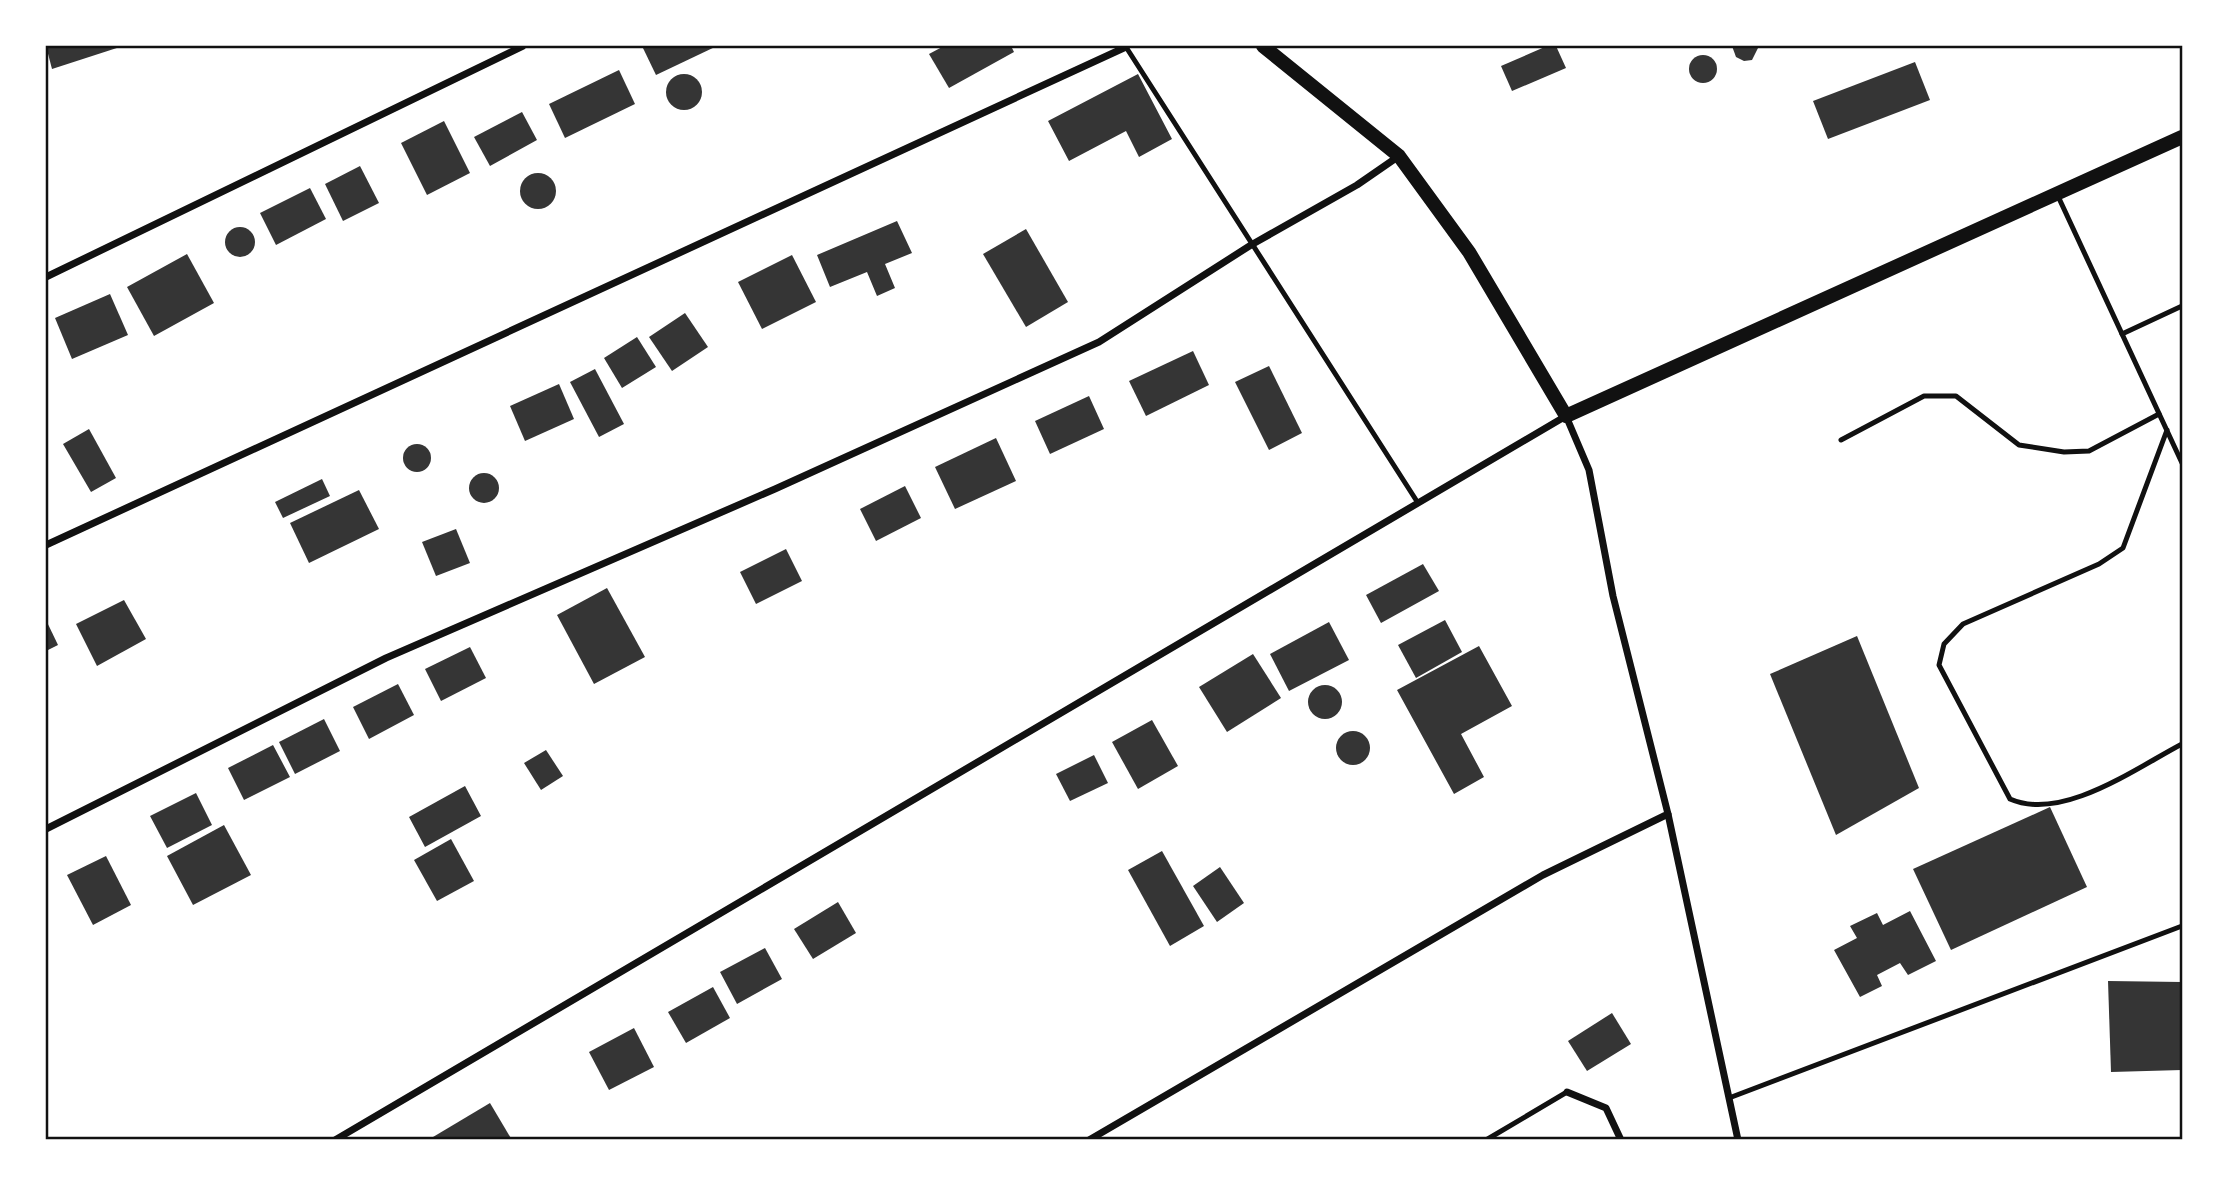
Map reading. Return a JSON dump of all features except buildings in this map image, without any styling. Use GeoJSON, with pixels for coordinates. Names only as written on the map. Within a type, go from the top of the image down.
{"type":"FeatureCollection","features":[{"type":"Feature","properties":{"kind":"main road"},"geometry":{"type":"LineString","coordinates":[[1263,46],[1399,156],[1469,252],[1566,416],[2182,137]]}},
{"type":"Feature","properties":{"kind":"street"},"geometry":{"type":"LineString","coordinates":[[46,277],[523,46]]}},
{"type":"Feature","properties":{"kind":"street"},"geometry":{"type":"LineString","coordinates":[[46,545],[1126,47]]}},
{"type":"Feature","properties":{"kind":"street"},"geometry":{"type":"LineString","coordinates":[[46,829],[386,658],[762,495],[1099,342],[1251,245],[1357,185],[1399,156]]}},
{"type":"Feature","properties":{"kind":"street"},"geometry":{"type":"LineString","coordinates":[[335,1139],[1566,416],[1589,470],[1613,596],[1668,814],[1738,1139]]}},
{"type":"Feature","properties":{"kind":"street"},"geometry":{"type":"LineString","coordinates":[[1089,1139],[1543,875],[1668,814]]}},
{"type":"Feature","properties":{"kind":"street"},"geometry":{"type":"LineString","coordinates":[[1567,1092],[1606,1108],[1622,1139]]}},
{"type":"Feature","properties":{"kind":"lane"},"geometry":{"type":"LineString","coordinates":[[1126,47],[1418,503]]}},
{"type":"Feature","properties":{"kind":"lane"},"geometry":{"type":"LineString","coordinates":[[2056,194],[2182,463]]}},
{"type":"Feature","properties":{"kind":"lane"},"geometry":{"type":"LineString","coordinates":[[2122,334],[2182,306]]}},
{"type":"Feature","properties":{"kind":"lane"},"geometry":{"type":"LineString","coordinates":[[1841,440],[1924,396],[1956,396],[2019,445],[2064,452],[2089,451],[2159,414]]}},
{"type":"Feature","properties":{"kind":"lane"},"geometry":{"type":"LineString","coordinates":[[2167,430],[2123,548],[2099,564],[1963,624],[1944,644],[1939,664],[2010,799],[2025,805],[2051,806],[2076,798],[2182,744]]}},
{"type":"Feature","properties":{"kind":"lane"},"geometry":{"type":"LineString","coordinates":[[1729,1098],[2182,926]]}},
{"type":"Feature","properties":{"kind":"lane"},"geometry":{"type":"LineString","coordinates":[[1486,1139],[1567,1092]]}}]}
